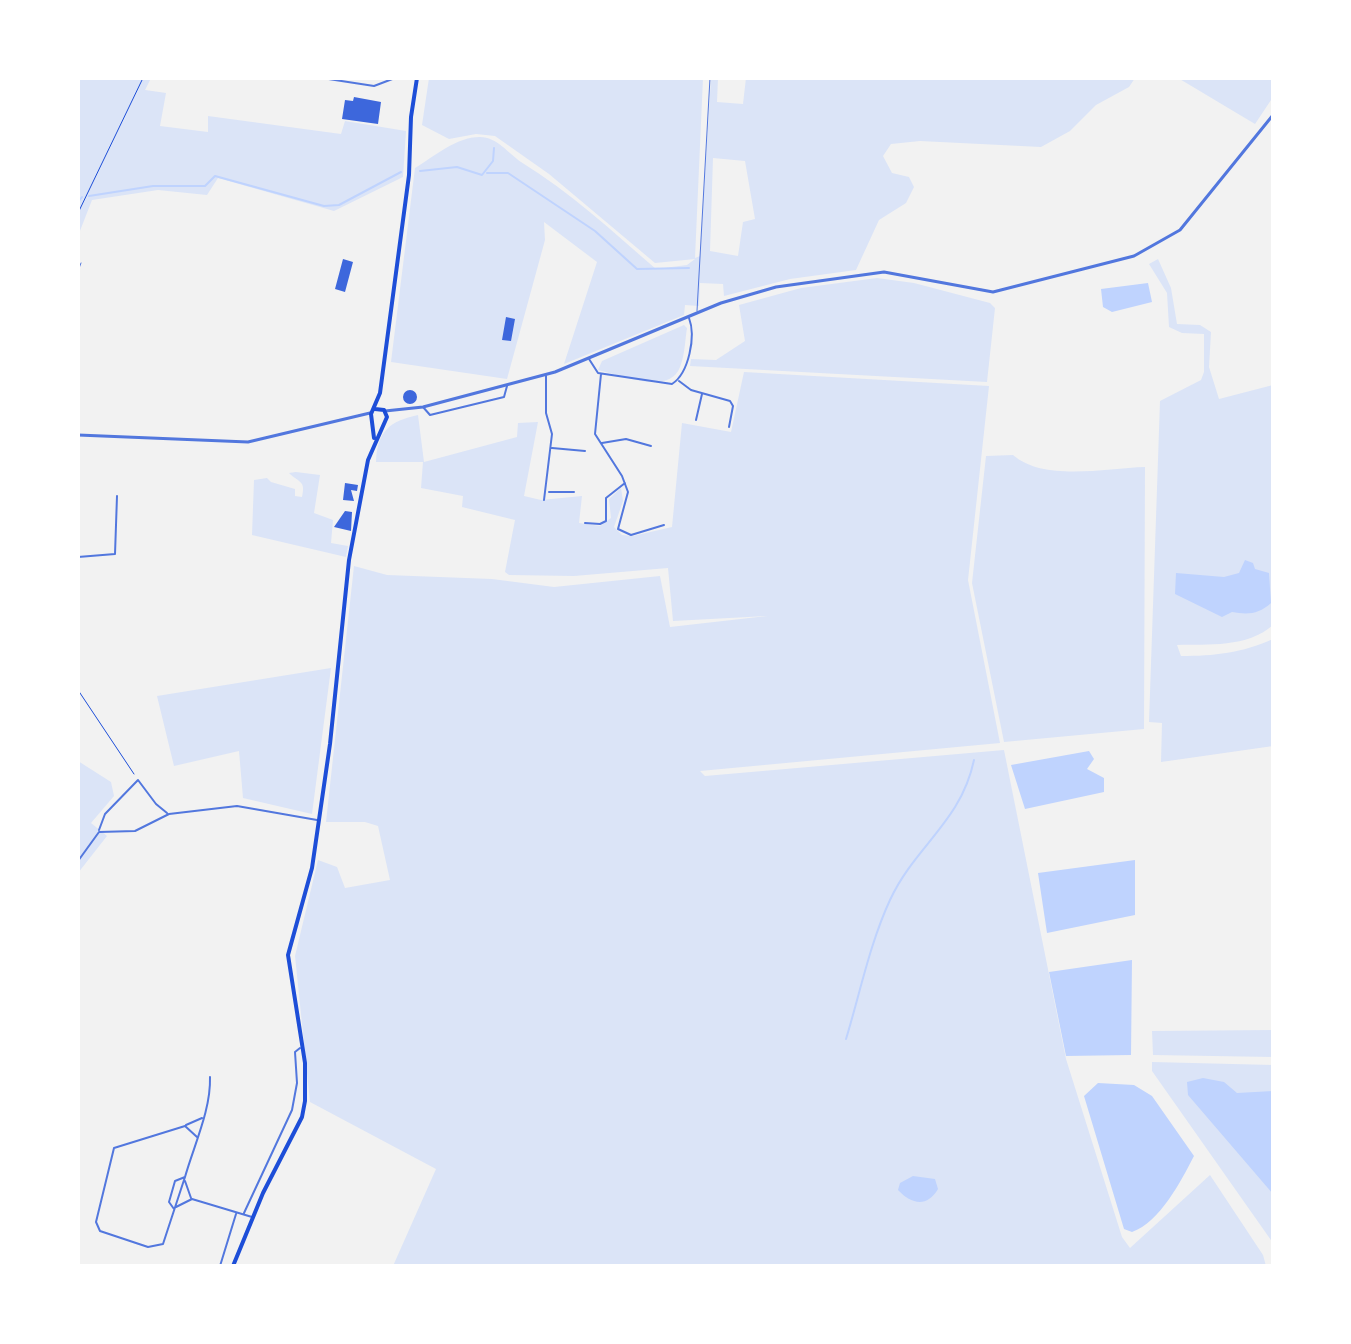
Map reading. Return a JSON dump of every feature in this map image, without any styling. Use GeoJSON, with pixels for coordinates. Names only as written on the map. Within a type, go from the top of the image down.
{"type":"FeatureCollection","features":[{"type":"Feature","properties":{"kind":"main road"},"geometry":{"type":"LineString","coordinates":[[233,1266],[253,1217],[302,1117],[305,1089],[302,1047],[288,964],[312,868],[330,744],[344,591],[374,441],[374,410],[379,398],[409,175],[415,78]]}},
{"type":"Feature","properties":{"kind":"main road"},"geometry":{"type":"LineString","coordinates":[[374,441],[384,421],[385,410],[379,398]]}},
{"type":"Feature","properties":{"kind":"main road"},"geometry":{"type":"LineString","coordinates":[[374,410],[385,410]]}},
{"type":"Feature","properties":{"kind":"main road"},"geometry":{"type":"LineString","coordinates":[[373,420],[384,421]]}},
{"type":"Feature","properties":{"kind":"street"},"geometry":{"type":"LineString","coordinates":[[322,78],[374,86],[395,78]]}},
{"type":"Feature","properties":{"kind":"street"},"geometry":{"type":"LineString","coordinates":[[385,410],[397,412],[423,407],[545,375],[745,295],[855,273],[894,273],[980,292],[1006,291],[1142,253],[1180,230],[1273,115]]}},
{"type":"Feature","properties":{"kind":"street"},"geometry":{"type":"LineString","coordinates":[[678,380],[693,332],[688,317]]}},
{"type":"Feature","properties":{"kind":"street"},"geometry":{"type":"LineString","coordinates":[[589,359],[594,370],[601,374],[666,385],[678,380]]}},
{"type":"Feature","properties":{"kind":"street"},"geometry":{"type":"LineString","coordinates":[[601,374],[594,428],[600,444],[625,483],[627,500],[618,522],[620,532],[631,535],[664,525]]}},
{"type":"Feature","properties":{"kind":"street"},"geometry":{"type":"LineString","coordinates":[[544,500],[548,492],[551,447],[545,375]]}},
{"type":"Feature","properties":{"kind":"street"},"geometry":{"type":"LineString","coordinates":[[678,380],[702,393],[724,397],[733,404],[729,427]]}},
{"type":"Feature","properties":{"kind":"street"},"geometry":{"type":"LineString","coordinates":[[423,407],[430,415],[504,397],[508,394],[507,385]]}},
{"type":"Feature","properties":{"kind":"street"},"geometry":{"type":"LineString","coordinates":[[696,420],[702,393]]}},
{"type":"Feature","properties":{"kind":"street"},"geometry":{"type":"LineString","coordinates":[[78,435],[248,442],[363,416],[374,410]]}},
{"type":"Feature","properties":{"kind":"street"},"geometry":{"type":"LineString","coordinates":[[384,421],[397,412]]}},
{"type":"Feature","properties":{"kind":"street"},"geometry":{"type":"LineString","coordinates":[[363,416],[373,420]]}},
{"type":"Feature","properties":{"kind":"street"},"geometry":{"type":"LineString","coordinates":[[600,444],[610,439],[626,439],[651,446]]}},
{"type":"Feature","properties":{"kind":"street"},"geometry":{"type":"LineString","coordinates":[[551,447],[585,451]]}},
{"type":"Feature","properties":{"kind":"street"},"geometry":{"type":"LineString","coordinates":[[585,523],[605,522],[606,498],[625,483]]}},
{"type":"Feature","properties":{"kind":"street"},"geometry":{"type":"LineString","coordinates":[[548,492],[574,492]]}},
{"type":"Feature","properties":{"kind":"street"},"geometry":{"type":"LineString","coordinates":[[78,557],[115,554],[117,496]]}},
{"type":"Feature","properties":{"kind":"street"},"geometry":{"type":"LineString","coordinates":[[78,861],[99,832],[105,814],[138,780],[156,804],[169,814]]}},
{"type":"Feature","properties":{"kind":"street"},"geometry":{"type":"LineString","coordinates":[[99,832],[135,831],[169,814],[237,806],[319,821]]}},
{"type":"Feature","properties":{"kind":"street"},"geometry":{"type":"LineString","coordinates":[[244,1213],[292,1110],[297,1083],[295,1052],[302,1047]]}},
{"type":"Feature","properties":{"kind":"street"},"geometry":{"type":"LineString","coordinates":[[203,1117],[185,1126],[114,1148],[97,1226],[103,1233],[156,1248],[164,1241],[203,1117],[210,1077]]}},
{"type":"Feature","properties":{"kind":"street"},"geometry":{"type":"LineString","coordinates":[[185,1126],[197,1137]]}},
{"type":"Feature","properties":{"kind":"street"},"geometry":{"type":"LineString","coordinates":[[175,1209],[169,1202],[175,1181],[184,1178]]}},
{"type":"Feature","properties":{"kind":"street"},"geometry":{"type":"LineString","coordinates":[[184,1178],[192,1199]]}},
{"type":"Feature","properties":{"kind":"street"},"geometry":{"type":"LineString","coordinates":[[175,1209],[192,1199],[253,1217]]}},
{"type":"Feature","properties":{"kind":"street"},"geometry":{"type":"LineString","coordinates":[[220,1266],[237,1211]]}},
{"type":"Feature","properties":{"kind":"lane"},"geometry":{"type":"LineString","coordinates":[[697,313],[710,78]]}},
{"type":"Feature","properties":{"kind":"lane"},"geometry":{"type":"LineString","coordinates":[[78,271],[81,263]]}},
{"type":"Feature","properties":{"kind":"path"},"geometry":{"type":"LineString","coordinates":[[78,213],[143,78]]}},
{"type":"Feature","properties":{"kind":"path"},"geometry":{"type":"LineString","coordinates":[[78,690],[138,780]]}},
{"type":"Feature","properties":{"kind":"shaded area"},"geometry":{"type":"Polygon","coordinates":[[[78,78],[151,78],[145,90],[166,93],[160,126],[208,132],[208,116],[341,134],[345,121],[406,131],[403,177],[334,211],[218,178],[207,195],[158,190],[92,200],[78,236],[78,78]]]}},
{"type":"Feature","properties":{"kind":"shaded area"},"geometry":{"type":"Polygon","coordinates":[[[429,78],[703,78],[695,258],[700,256],[711,78],[718,78],[717,102],[743,104],[746,78],[1135,78],[1129,87],[1096,105],[1070,131],[1041,147],[920,141],[891,144],[883,156],[892,173],[909,177],[914,187],[906,203],[879,220],[856,270],[790,279],[724,296],[723,284],[700,283],[699,306],[685,305],[684,315],[564,364],[597,262],[544,222],[545,240],[507,379],[391,362],[415,168],[438,153],[471,138],[492,140],[574,199],[656,269],[687,265],[695,259],[655,263],[549,174],[495,136],[476,134],[449,139],[422,125],[429,78]],[[713,158],[710,251],[738,256],[743,222],[755,219],[745,161],[713,158]]]}},
{"type":"Feature","properties":{"kind":"shaded area"},"geometry":{"type":"Polygon","coordinates":[[[1178,78],[1273,78],[1273,97],[1255,124],[1178,78]]]}},
{"type":"Feature","properties":{"kind":"shaded area"},"geometry":{"type":"Polygon","coordinates":[[[1158,259],[1171,288],[1177,324],[1200,325],[1211,332],[1209,367],[1219,399],[1273,385],[1273,625],[1239,641],[1177,645],[1181,656],[1205,655],[1239,651],[1273,639],[1273,746],[1161,762],[1162,723],[1149,722],[1160,401],[1201,380],[1204,372],[1204,334],[1182,333],[1169,327],[1167,293],[1149,264],[1158,259]]]}},
{"type":"Feature","properties":{"kind":"shaded area"},"geometry":{"type":"Polygon","coordinates":[[[877,278],[914,283],[990,303],[995,308],[987,382],[690,366],[691,359],[716,360],[745,341],[739,305],[801,288],[877,278]]]}},
{"type":"Feature","properties":{"kind":"shaded area"},"geometry":{"type":"Polygon","coordinates":[[[684,325],[687,328],[684,353],[674,376],[655,382],[598,370],[602,361],[684,325]]]}},
{"type":"Feature","properties":{"kind":"shaded area"},"geometry":{"type":"Polygon","coordinates":[[[744,372],[989,386],[968,580],[1000,743],[700,771],[705,776],[1004,750],[1066,1059],[1122,1237],[1130,1248],[1210,1175],[1263,1255],[1266,1266],[393,1266],[436,1169],[310,1102],[295,956],[318,860],[337,867],[345,888],[390,880],[378,826],[365,822],[326,822],[354,566],[387,575],[492,579],[554,587],[660,576],[670,627],[767,616],[673,621],[668,568],[574,576],[509,575],[505,572],[515,520],[462,507],[463,496],[421,488],[423,462],[376,462],[379,442],[393,424],[418,415],[424,462],[517,437],[518,423],[538,422],[524,496],[541,500],[582,496],[579,523],[600,526],[611,518],[609,499],[621,488],[623,501],[614,527],[622,535],[633,536],[672,527],[682,423],[731,432],[744,372]]]}},
{"type":"Feature","properties":{"kind":"shaded area"},"geometry":{"type":"Polygon","coordinates":[[[1013,455],[1026,463],[1058,471],[1145,467],[1144,729],[1004,742],[972,583],[986,456],[1013,455]]]}},
{"type":"Feature","properties":{"kind":"shaded area"},"geometry":{"type":"Polygon","coordinates":[[[289,473],[320,475],[314,513],[333,520],[331,543],[348,546],[346,557],[252,535],[254,480],[267,478],[295,489],[295,496],[302,497],[301,482],[289,473]]]}},
{"type":"Feature","properties":{"kind":"shaded area"},"geometry":{"type":"Polygon","coordinates":[[[331,668],[312,814],[243,798],[239,751],[174,766],[157,696],[331,668]]]}},
{"type":"Feature","properties":{"kind":"shaded area"},"geometry":{"type":"Polygon","coordinates":[[[78,761],[111,782],[114,796],[91,823],[107,836],[78,873],[78,761]]]}},
{"type":"Feature","properties":{"kind":"shaded area"},"geometry":{"type":"Polygon","coordinates":[[[1273,1030],[1273,1057],[1153,1055],[1152,1031],[1273,1030]]]}},
{"type":"Feature","properties":{"kind":"shaded area"},"geometry":{"type":"Polygon","coordinates":[[[1152,1062],[1273,1065],[1273,1243],[1152,1071],[1152,1062]]]}},
{"type":"Feature","properties":{"kind":"water"},"geometry":{"type":"Polygon","coordinates":[[[1148,283],[1152,302],[1112,312],[1103,307],[1101,289],[1148,283]]]}},
{"type":"Feature","properties":{"kind":"water"},"geometry":{"type":"Polygon","coordinates":[[[1245,560],[1253,563],[1255,569],[1269,573],[1271,603],[1258,611],[1232,612],[1222,617],[1175,594],[1176,573],[1224,577],[1239,573],[1245,560]]]}},
{"type":"Feature","properties":{"kind":"water"},"geometry":{"type":"Polygon","coordinates":[[[1089,751],[1094,759],[1087,769],[1104,778],[1104,792],[1025,809],[1011,765],[1089,751]]]}},
{"type":"Feature","properties":{"kind":"water"},"geometry":{"type":"Polygon","coordinates":[[[1135,860],[1135,915],[1047,933],[1038,873],[1135,860]]]}},
{"type":"Feature","properties":{"kind":"water"},"geometry":{"type":"Polygon","coordinates":[[[1132,960],[1131,1055],[1066,1056],[1049,972],[1132,960]]]}},
{"type":"Feature","properties":{"kind":"water"},"geometry":{"type":"Polygon","coordinates":[[[1203,1078],[1224,1082],[1237,1093],[1273,1091],[1273,1194],[1188,1095],[1187,1082],[1203,1078]]]}},
{"type":"Feature","properties":{"kind":"water"},"geometry":{"type":"Polygon","coordinates":[[[1098,1083],[1134,1085],[1152,1096],[1194,1156],[1160,1210],[1132,1232],[1124,1229],[1084,1096],[1098,1083]]]}},
{"type":"Feature","properties":{"kind":"water"},"geometry":{"type":"Polygon","coordinates":[[[913,1176],[935,1179],[938,1189],[934,1195],[919,1202],[898,1190],[900,1183],[913,1176]]]}},
{"type":"Feature","properties":{"kind":"building"},"geometry":{"type":"Polygon","coordinates":[[[354,97],[381,102],[378,124],[342,119],[345,100],[353,101],[354,97]]]}},
{"type":"Feature","properties":{"kind":"building"},"geometry":{"type":"Polygon","coordinates":[[[343,259],[353,262],[345,292],[335,289],[343,259]]]}},
{"type":"Feature","properties":{"kind":"building"},"geometry":{"type":"Polygon","coordinates":[[[506,317],[515,319],[511,341],[502,340],[506,317]]]}},
{"type":"Feature","properties":{"kind":"building"},"geometry":{"type":"Polygon","coordinates":[[[410,390],[417,397],[410,404],[403,397],[410,390]]]}},
{"type":"Feature","properties":{"kind":"building"},"geometry":{"type":"Polygon","coordinates":[[[345,483],[358,485],[357,491],[351,490],[354,501],[343,500],[345,483]]]}},
{"type":"Feature","properties":{"kind":"building"},"geometry":{"type":"Polygon","coordinates":[[[345,511],[352,512],[351,531],[334,527],[345,511]]]}},
{"type":"Feature","properties":{"kind":"waterway"},"geometry":{"type":"LineString","coordinates":[[420,171],[457,167],[482,175],[493,161],[494,148]]}},
{"type":"Feature","properties":{"kind":"waterway"},"geometry":{"type":"LineString","coordinates":[[89,196],[153,186],[205,186],[215,176],[324,206],[339,205],[401,172]]}},
{"type":"Feature","properties":{"kind":"waterway"},"geometry":{"type":"LineString","coordinates":[[487,173],[508,173],[595,231],[637,269],[689,268]]}},
{"type":"Feature","properties":{"kind":"waterway"},"geometry":{"type":"LineString","coordinates":[[78,202],[82,197]]}},
{"type":"Feature","properties":{"kind":"waterway"},"geometry":{"type":"LineString","coordinates":[[846,1039],[871,951],[890,900],[900,881],[959,800],[974,760]]}}]}
